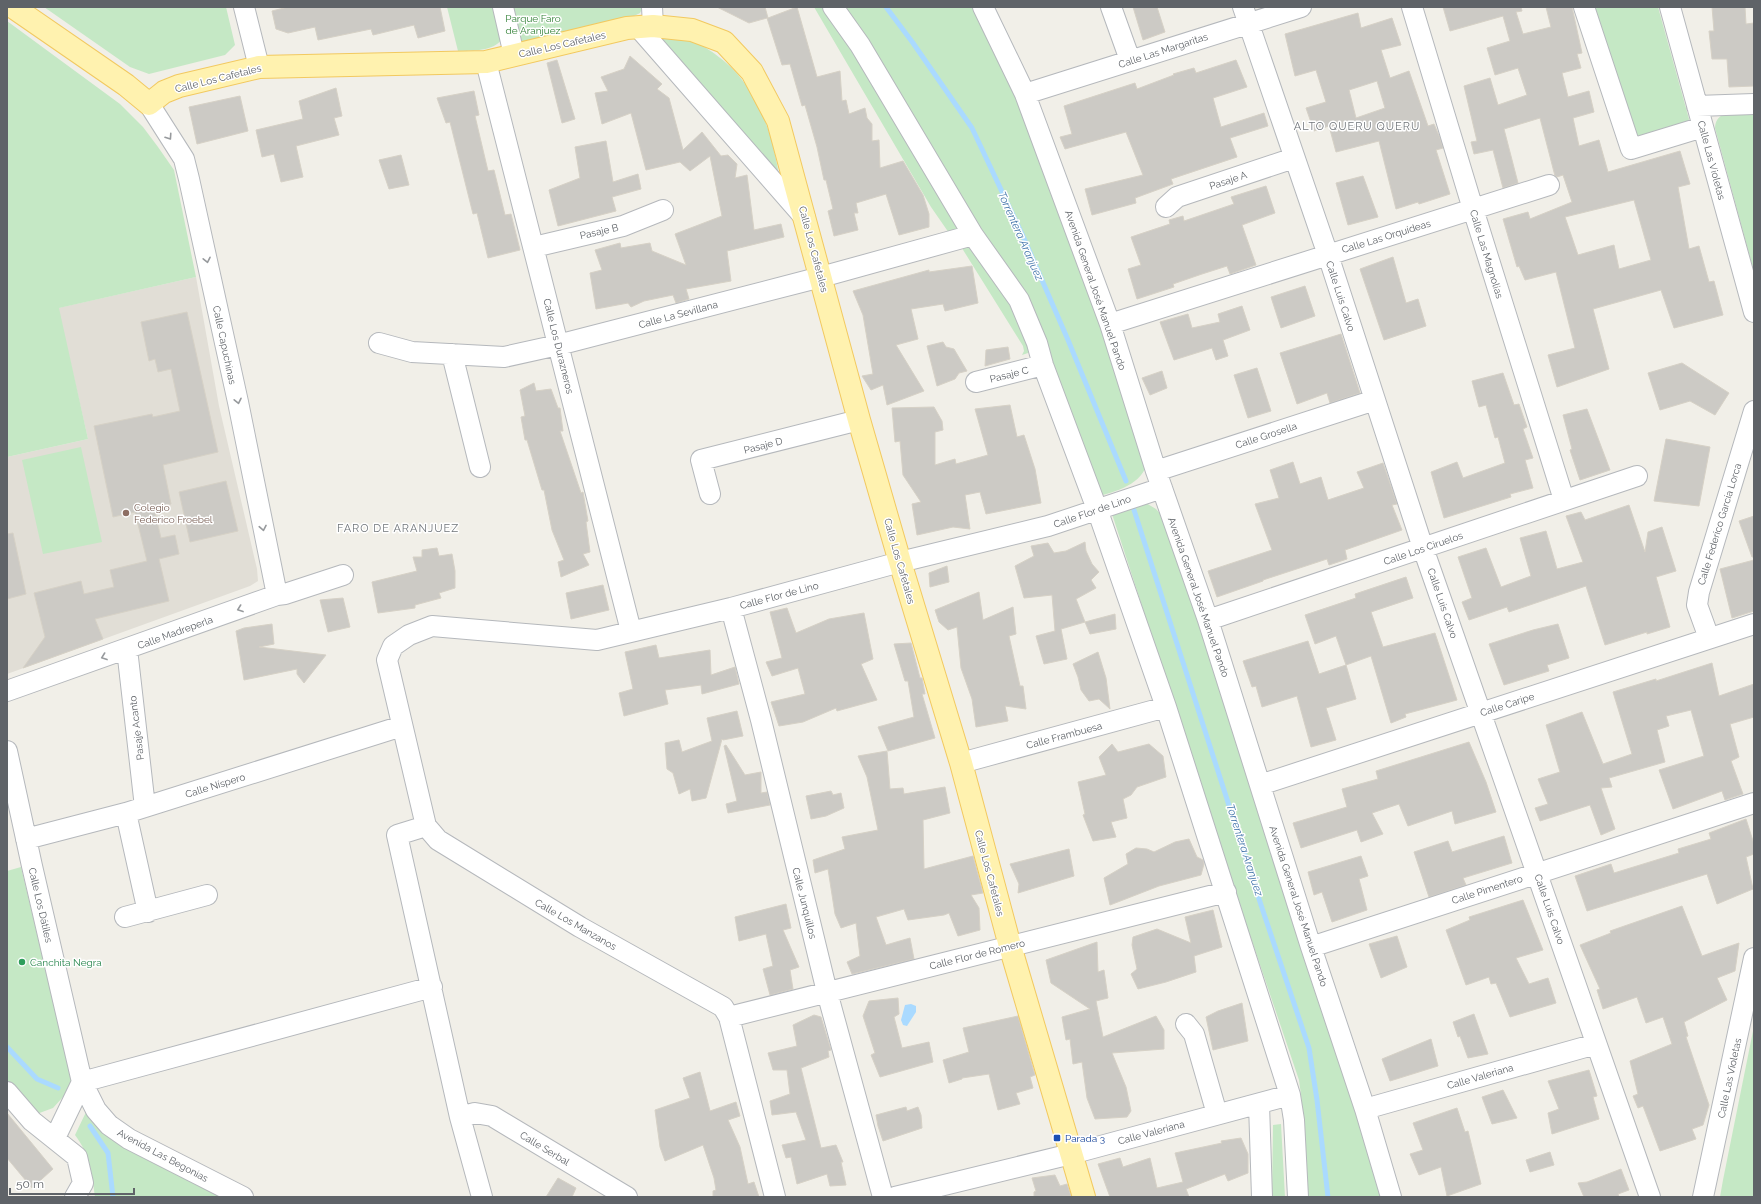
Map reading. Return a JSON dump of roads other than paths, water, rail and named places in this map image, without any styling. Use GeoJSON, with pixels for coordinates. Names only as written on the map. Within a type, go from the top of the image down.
{"type":"FeatureCollection","features":[{"type":"Feature","properties":{"kind":"main road"},"geometry":{"type":"LineString","coordinates":[[13,7],[126,85],[149,104]]}},
{"type":"Feature","properties":{"kind":"main road","name":"Calle Los Cafetales"},"geometry":{"type":"LineString","coordinates":[[149,104],[164,92],[179,86],[259,67],[486,62],[627,28],[648,20],[692,30],[724,42],[752,72],[778,121],[859,420],[900,562],[961,762],[1010,946],[1084,1197]]}},
{"type":"Feature","properties":{"kind":"street"},"geometry":{"type":"LineString","coordinates":[[244,7],[259,67]]}},
{"type":"Feature","properties":{"kind":"street"},"geometry":{"type":"LineString","coordinates":[[503,7],[514,55]]}},
{"type":"Feature","properties":{"kind":"street"},"geometry":{"type":"LineString","coordinates":[[833,7],[860,45],[973,235],[1019,300],[1037,343],[1043,365],[1097,509],[1166,707],[1290,1095],[1294,1120],[1298,1197]]}},
{"type":"Feature","properties":{"kind":"street","name":"Avenida General José Manuel Pando"},"geometry":{"type":"LineString","coordinates":[[983,7],[1025,94],[1110,324],[1159,479],[1208,620],[1311,947],[1365,1108],[1391,1197]]}},
{"type":"Feature","properties":{"kind":"street"},"geometry":{"type":"LineString","coordinates":[[1111,7],[1130,60]]}},
{"type":"Feature","properties":{"kind":"street","name":"Calle Las Margaritas"},"geometry":{"type":"LineString","coordinates":[[1025,94],[1130,60],[1246,15],[1301,7]]}},
{"type":"Feature","properties":{"kind":"street","name":"Calle Las Magnolias"},"geometry":{"type":"LineString","coordinates":[[1412,7],[1473,209],[1564,500]]}},
{"type":"Feature","properties":{"kind":"street"},"geometry":{"type":"LineString","coordinates":[[1584,7],[1631,149],[1703,127]]}},
{"type":"Feature","properties":{"kind":"street","name":"Calle Las Violetas"},"geometry":{"type":"LineString","coordinates":[[1670,7],[1754,312]]}},
{"type":"Feature","properties":{"kind":"street","name":"Calle Luis Calvo"},"geometry":{"type":"LineString","coordinates":[[1246,15],[1328,255],[1423,548],[1538,872],[1596,1044],[1650,1197]]}},
{"type":"Feature","properties":{"kind":"street"},"geometry":{"type":"LineString","coordinates":[[648,20],[805,218]]}},
{"type":"Feature","properties":{"kind":"street","name":"Calle Los Durazneros"},"geometry":{"type":"LineString","coordinates":[[486,62],[631,631]]}},
{"type":"Feature","properties":{"kind":"street","name":"Calle Capuchinas"},"geometry":{"type":"LineString","coordinates":[[149,104],[184,159],[238,402],[277,595]]}},
{"type":"Feature","properties":{"kind":"street"},"geometry":{"type":"LineString","coordinates":[[1697,106],[1754,104]]}},
{"type":"Feature","properties":{"kind":"street","name":"Pasaje A"},"geometry":{"type":"LineString","coordinates":[[1166,207],[1177,197],[1294,158]]}},
{"type":"Feature","properties":{"kind":"street","name":"Calle Las Orquídeas"},"geometry":{"type":"LineString","coordinates":[[1110,324],[1549,185]]}},
{"type":"Feature","properties":{"kind":"street","name":"Pasaje B"},"geometry":{"type":"LineString","coordinates":[[534,246],[623,226],[663,210]]}},
{"type":"Feature","properties":{"kind":"street","name":"Calle La Sevillana"},"geometry":{"type":"LineString","coordinates":[[379,343],[412,352],[504,357],[558,345],[821,277],[973,235]]}},
{"type":"Feature","properties":{"kind":"street"},"geometry":{"type":"LineString","coordinates":[[452,354],[480,467]]}},
{"type":"Feature","properties":{"kind":"street","name":"Pasaje C"},"geometry":{"type":"LineString","coordinates":[[976,382],[1043,365]]}},
{"type":"Feature","properties":{"kind":"street","name":"Calle Grosella"},"geometry":{"type":"LineString","coordinates":[[1159,479],[1375,400]]}},
{"type":"Feature","properties":{"kind":"street","name":"Calle Federico García Lorca"},"geometry":{"type":"LineString","coordinates":[[1709,638],[1698,605],[1698,592],[1754,411]]}},
{"type":"Feature","properties":{"kind":"street","name":"Pasaje D"},"geometry":{"type":"LineString","coordinates":[[710,494],[701,460],[859,420]]}},
{"type":"Feature","properties":{"kind":"street","name":"Calle Los Ciruelos"},"geometry":{"type":"LineString","coordinates":[[1208,620],[1637,476]]}},
{"type":"Feature","properties":{"kind":"street","name":"Calle Flor de Lino"},"geometry":{"type":"LineString","coordinates":[[393,646],[409,635],[432,626],[597,640],[731,608],[900,562],[1048,526],[1097,509],[1159,479]]}},
{"type":"Feature","properties":{"kind":"street","name":"Calle Madreperla"},"geometry":{"type":"LineString","coordinates":[[7,691],[277,595],[286,594],[343,575]]}},
{"type":"Feature","properties":{"kind":"street","name":"Calle Junquillos"},"geometry":{"type":"LineString","coordinates":[[731,608],[761,720],[827,992],[883,1197]]}},
{"type":"Feature","properties":{"kind":"street","name":"Calle Caripe"},"geometry":{"type":"LineString","coordinates":[[1260,785],[1754,624]]}},
{"type":"Feature","properties":{"kind":"street","name":"Calle Los Manzanos"},"geometry":{"type":"LineString","coordinates":[[393,646],[387,660],[426,826],[438,840],[580,927],[723,1007],[729,1017],[776,1197]]}},
{"type":"Feature","properties":{"kind":"street","name":"Pasaje Acanto"},"geometry":{"type":"LineString","coordinates":[[127,649],[145,807]]}},
{"type":"Feature","properties":{"kind":"street","name":"Calle Frambuesa"},"geometry":{"type":"LineString","coordinates":[[961,762],[1166,707]]}},
{"type":"Feature","properties":{"kind":"street","name":"Calle Níspero"},"geometry":{"type":"LineString","coordinates":[[26,839],[126,813],[402,726]]}},
{"type":"Feature","properties":{"kind":"street","name":"Calle Los Dátiles"},"geometry":{"type":"LineString","coordinates":[[7,751],[82,1082]]}},
{"type":"Feature","properties":{"kind":"street","name":"Calle Pimentero"},"geometry":{"type":"LineString","coordinates":[[1311,947],[1754,803]]}},
{"type":"Feature","properties":{"kind":"street"},"geometry":{"type":"LineString","coordinates":[[126,813],[148,912]]}},
{"type":"Feature","properties":{"kind":"street"},"geometry":{"type":"LineString","coordinates":[[426,826],[397,835],[460,1117],[482,1197]]}},
{"type":"Feature","properties":{"kind":"street","name":"Calle Flor de Romero"},"geometry":{"type":"LineString","coordinates":[[729,1017],[1226,892]]}},
{"type":"Feature","properties":{"kind":"street"},"geometry":{"type":"LineString","coordinates":[[125,917],[207,895]]}},
{"type":"Feature","properties":{"kind":"street","name":"Calle Las Violetas"},"geometry":{"type":"LineString","coordinates":[[1703,1197],[1754,958]]}},
{"type":"Feature","properties":{"kind":"street"},"geometry":{"type":"LineString","coordinates":[[55,1138],[82,1082],[432,987]]}},
{"type":"Feature","properties":{"kind":"street"},"geometry":{"type":"LineString","coordinates":[[1186,1024],[1194,1034],[1217,1114]]}},
{"type":"Feature","properties":{"kind":"street","name":"Calle Valeriana"},"geometry":{"type":"LineString","coordinates":[[1365,1108],[1596,1044]]}},
{"type":"Feature","properties":{"kind":"street","name":"Avenida Las Begonias"},"geometry":{"type":"LineString","coordinates":[[82,1082],[96,1110],[109,1125],[129,1139],[243,1197]]}},
{"type":"Feature","properties":{"kind":"street"},"geometry":{"type":"LineString","coordinates":[[7,1092],[32,1120],[77,1157],[83,1183],[75,1197]]}},
{"type":"Feature","properties":{"kind":"street","name":"Calle Valeriana"},"geometry":{"type":"LineString","coordinates":[[896,1197],[1071,1154],[1290,1095]]}},
{"type":"Feature","properties":{"kind":"street"},"geometry":{"type":"LineString","coordinates":[[1259,1104],[1262,1197]]}},
{"type":"Feature","properties":{"kind":"street","name":"Calle Serbal"},"geometry":{"type":"LineString","coordinates":[[460,1117],[475,1113],[492,1116],[627,1197]]}},
{"type":"Feature","properties":{"kind":"water"},"geometry":{"type":"Polygon","coordinates":[[[911,1004],[916,1006],[916,1012],[907,1026],[903,1025],[901,1020],[905,1005],[911,1004]]]}},
{"type":"Feature","properties":{"kind":"waterway","name":"Torrentera Aranjuez"},"geometry":{"type":"LineString","coordinates":[[886,7],[972,128],[1022,234],[1068,340],[1126,481]]}},
{"type":"Feature","properties":{"kind":"waterway","name":"Torrentera Aranjuez"},"geometry":{"type":"LineString","coordinates":[[1134,510],[1261,905],[1309,1048],[1317,1100],[1328,1197]]}},
{"type":"Feature","properties":{"kind":"waterway"},"geometry":{"type":"LineString","coordinates":[[7,1047],[37,1079],[58,1088]]}},
{"type":"Feature","properties":{"kind":"waterway"},"geometry":{"type":"LineString","coordinates":[[90,1126],[108,1153],[113,1197]]}},
{"type":"Feature","properties":{"kind":"place","name":"Colegio Federico Froebel"},"geometry":{"type":"Point","coordinates":[126,513]}},
{"type":"Feature","properties":{"kind":"place","name":"Canchita Negra"},"geometry":{"type":"Point","coordinates":[22,962]}},
{"type":"Feature","properties":{"kind":"place","name":"Parada 3"},"geometry":{"type":"Point","coordinates":[1057,1138]}},
{"type":"Feature","properties":{"kind":"district","name":"ALTO QUERU QUERU"},"geometry":{"type":"Point","coordinates":[1357,126]}},
{"type":"Feature","properties":{"kind":"district","name":"FARO DE ARANJUEZ"},"geometry":{"type":"Point","coordinates":[398,528]}},
{"type":"Feature","properties":{"kind":"park label","name":"Parque Faro de Aranjuez"},"geometry":{"type":"Point","coordinates":[533,24]}}]}
